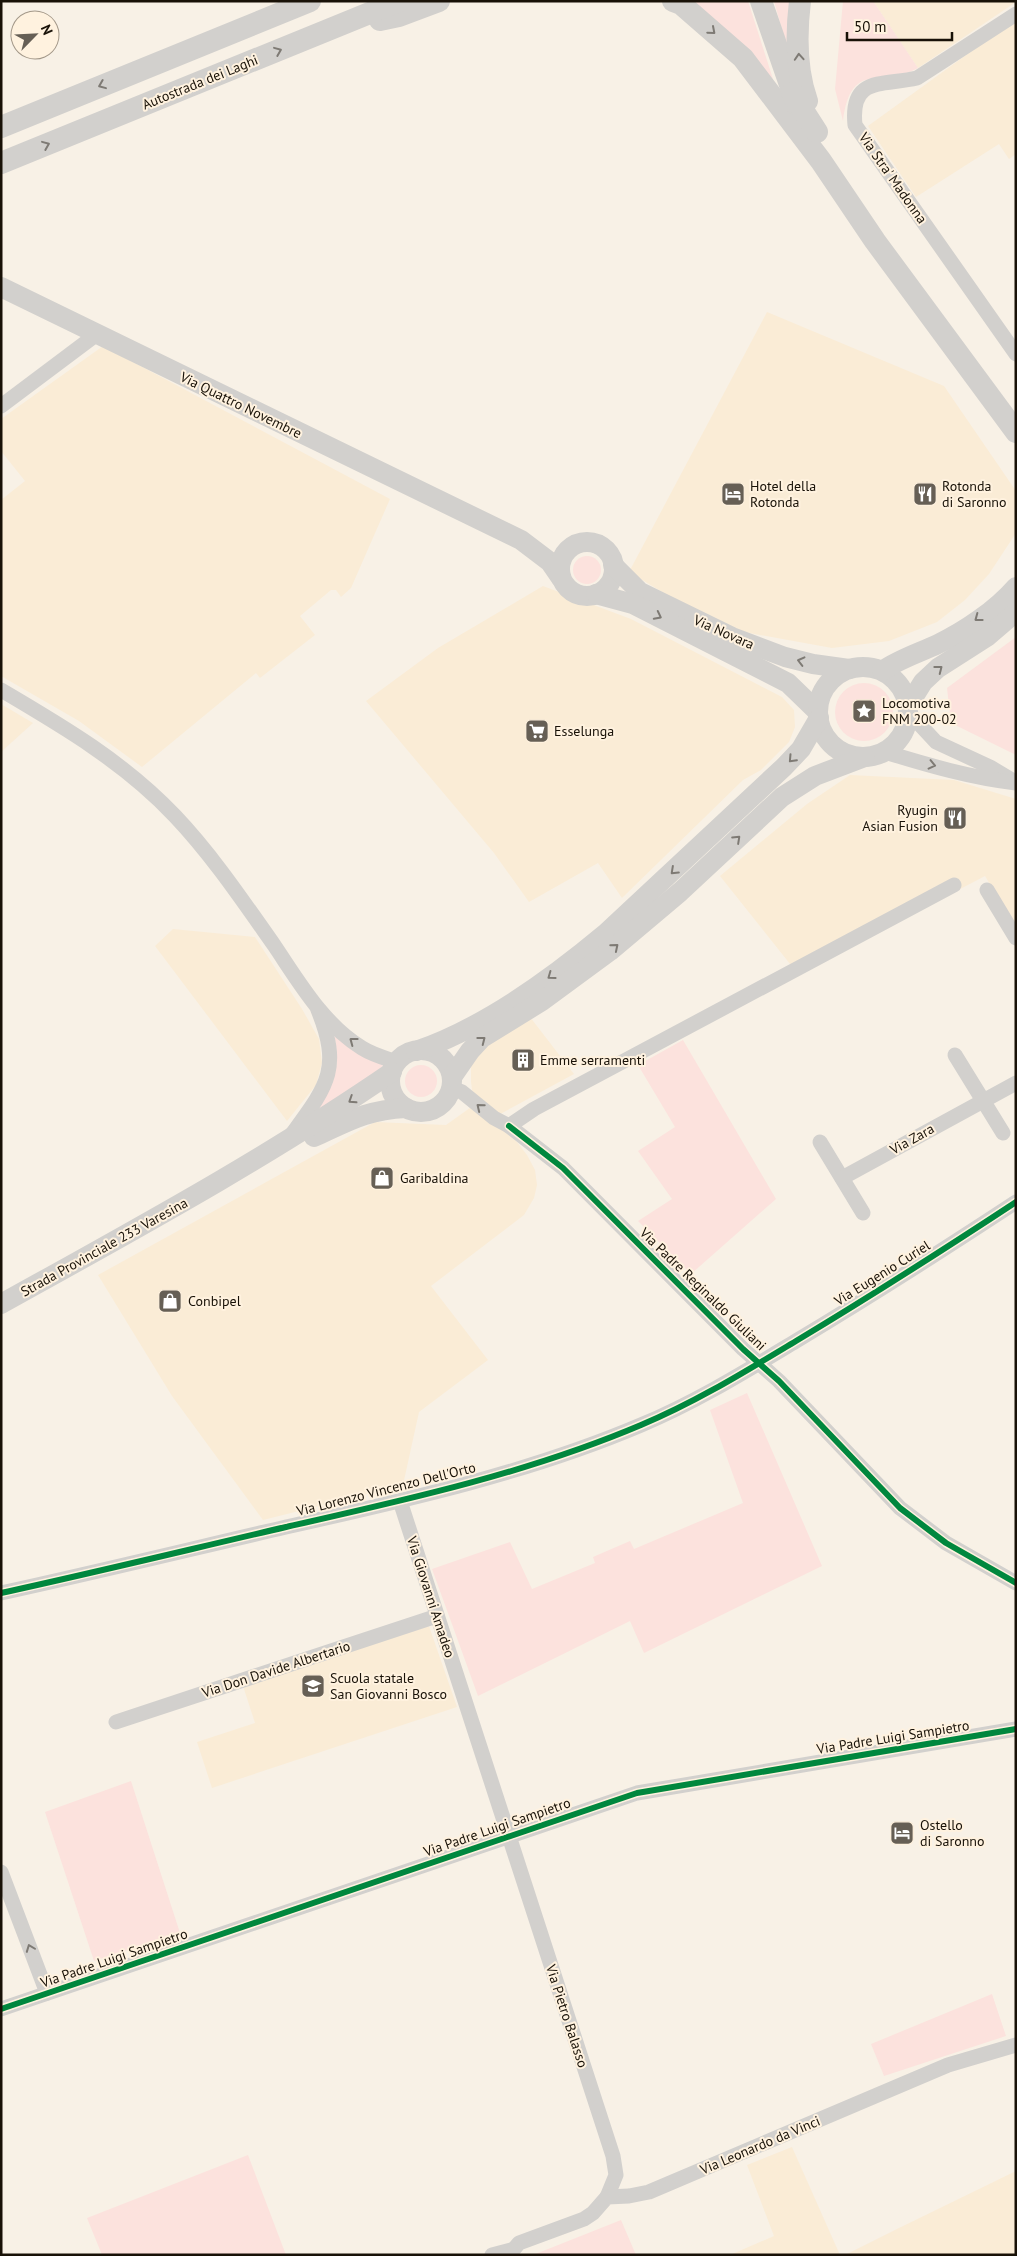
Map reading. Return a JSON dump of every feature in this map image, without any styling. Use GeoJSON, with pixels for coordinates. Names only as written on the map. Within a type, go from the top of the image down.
{"type":"FeatureCollection","features":[{"type":"Feature","properties":{"kind":"highway"},"geometry":{"type":"LineString","coordinates":[[128,74],[210,25],[268,1]]}},
{"type":"Feature","properties":{"kind":"highway"},"geometry":{"type":"LineString","coordinates":[[1,127],[310,1]]}},
{"type":"Feature","properties":{"kind":"highway","name":"Autostrada dei Laghi"},"geometry":{"type":"LineString","coordinates":[[1,163],[399,1]]}},
{"type":"Feature","properties":{"kind":"highway"},"geometry":{"type":"LineString","coordinates":[[323,32],[399,16],[439,1]]}},
{"type":"Feature","properties":{"kind":"highway"},"geometry":{"type":"LineString","coordinates":[[673,1],[681,4],[744,58],[848,182],[1016,408]]}},
{"type":"Feature","properties":{"kind":"highway"},"geometry":{"type":"LineString","coordinates":[[761,1],[804,124],[826,157],[875,241],[1016,432]]}},
{"type":"Feature","properties":{"kind":"highway"},"geometry":{"type":"LineString","coordinates":[[800,1],[799,63],[806,97],[826,157]]}},
{"type":"Feature","properties":{"kind":"main road","name":"Via Quattro Novembre"},"geometry":{"type":"LineString","coordinates":[[1,287],[482,522]]}},
{"type":"Feature","properties":{"kind":"main road","name":"Via Novara"},"geometry":{"type":"LineString","coordinates":[[482,522],[521,540],[550,562],[572,592],[581,595],[596,594],[633,604],[788,683],[818,715]]}},
{"type":"Feature","properties":{"kind":"main road","name":"Via Novara"},"geometry":{"type":"LineString","coordinates":[[521,540],[572,546],[590,542],[598,545],[606,550],[613,565],[640,592],[732,638],[785,657],[813,664],[849,669]]}},
{"type":"Feature","properties":{"kind":"main road"},"geometry":{"type":"LineString","coordinates":[[561,578],[561,560],[572,546]]}},
{"type":"Feature","properties":{"kind":"main road"},"geometry":{"type":"LineString","coordinates":[[596,594],[605,589],[611,582],[613,565]]}},
{"type":"Feature","properties":{"kind":"main road"},"geometry":{"type":"LineString","coordinates":[[882,671],[893,663],[940,644],[964,630],[1016,587]]}},
{"type":"Feature","properties":{"kind":"main road"},"geometry":{"type":"LineString","coordinates":[[908,709],[923,682],[938,668],[988,636],[1016,612]]}},
{"type":"Feature","properties":{"kind":"main road"},"geometry":{"type":"LineString","coordinates":[[866,667],[882,671],[894,679],[904,691],[908,709],[906,728],[898,742],[885,752],[865,757],[815,776],[782,797],[680,892],[610,951],[542,1001],[482,1038],[470,1051],[442,1104],[434,1109],[416,1111],[406,1108],[398,1101],[393,1092],[391,1082],[395,1067],[402,1057],[460,1033],[529,992],[576,958],[784,767],[801,749],[818,715],[820,698],[827,685],[837,675],[849,669],[866,667]]}},
{"type":"Feature","properties":{"kind":"main road"},"geometry":{"type":"LineString","coordinates":[[818,715],[824,734],[834,747],[849,755],[865,757]]}},
{"type":"Feature","properties":{"kind":"main road"},"geometry":{"type":"LineString","coordinates":[[416,1050],[436,1053],[446,1064],[452,1082]]}},
{"type":"Feature","properties":{"kind":"main road","name":"Strada Provinciale 233 Varesina"},"geometry":{"type":"LineString","coordinates":[[1,1304],[207,1190],[364,1092],[395,1067]]}},
{"type":"Feature","properties":{"kind":"main road","name":"Strada Provinciale 233 Varesina"},"geometry":{"type":"LineString","coordinates":[[207,1190],[365,1113],[380,1109],[406,1108]]}},
{"type":"Feature","properties":{"kind":"street","name":"Via Stra' Madonna"},"geometry":{"type":"LineString","coordinates":[[1016,14],[917,78],[898,82],[878,83],[868,87],[859,95],[854,109],[856,125],[1016,354]]}},
{"type":"Feature","properties":{"kind":"street"},"geometry":{"type":"LineString","coordinates":[[1,406],[97,334]]}},
{"type":"Feature","properties":{"kind":"street"},"geometry":{"type":"LineString","coordinates":[[1,690],[88,742],[146,788],[192,835],[260,925],[316,1007],[362,1048],[395,1067]]}},
{"type":"Feature","properties":{"kind":"street"},"geometry":{"type":"LineString","coordinates":[[908,709],[936,742],[1000,772],[1016,783]]}},
{"type":"Feature","properties":{"kind":"street"},"geometry":{"type":"LineString","coordinates":[[885,752],[927,764],[999,781],[1016,783]]}},
{"type":"Feature","properties":{"kind":"street"},"geometry":{"type":"LineString","coordinates":[[509,1126],[534,1109],[954,885]]}},
{"type":"Feature","properties":{"kind":"street"},"geometry":{"type":"LineString","coordinates":[[987,890],[1016,938]]}},
{"type":"Feature","properties":{"kind":"street"},"geometry":{"type":"LineString","coordinates":[[285,1143],[319,1096],[330,1072],[330,1046],[316,1007]]}},
{"type":"Feature","properties":{"kind":"street"},"geometry":{"type":"LineString","coordinates":[[955,1055],[1003,1133]]}},
{"type":"Feature","properties":{"kind":"street","name":"Via Padre Reginaldo Giuliani"},"geometry":{"type":"LineString","coordinates":[[452,1082],[494,1118],[509,1126],[563,1168],[743,1349],[761,1363],[900,1508],[946,1543],[1016,1583]]}},
{"type":"Feature","properties":{"kind":"street","name":"Via Zara"},"geometry":{"type":"LineString","coordinates":[[842,1178],[1016,1082]]}},
{"type":"Feature","properties":{"kind":"street"},"geometry":{"type":"LineString","coordinates":[[820,1142],[863,1213]]}},
{"type":"Feature","properties":{"kind":"street","name":"Via Eugenio Curiel"},"geometry":{"type":"LineString","coordinates":[[761,1363],[908,1273],[1016,1202]]}},
{"type":"Feature","properties":{"kind":"street","name":"Via Lorenzo Vincenzo Dell'Orto"},"geometry":{"type":"LineString","coordinates":[[1,1593],[131,1565],[400,1501],[523,1467],[586,1446],[685,1405],[761,1363]]}},
{"type":"Feature","properties":{"kind":"street","name":"Via Giovanni Amadeo"},"geometry":{"type":"LineString","coordinates":[[400,1501],[508,1836]]}},
{"type":"Feature","properties":{"kind":"street","name":"Via Don Davide Albertario"},"geometry":{"type":"LineString","coordinates":[[116,1722],[437,1616]]}},
{"type":"Feature","properties":{"kind":"street","name":"Via Padre Luigi Sampietro"},"geometry":{"type":"LineString","coordinates":[[1,2009],[615,1799],[651,1790],[1016,1729]]}},
{"type":"Feature","properties":{"kind":"street","name":"Via Pietro Balasso"},"geometry":{"type":"LineString","coordinates":[[508,1836],[613,2156],[616,2175],[607,2197]]}},
{"type":"Feature","properties":{"kind":"street"},"geometry":{"type":"LineString","coordinates":[[1,1872],[47,1993]]}},
{"type":"Feature","properties":{"kind":"street","name":"Via Leonardo da Vinci"},"geometry":{"type":"LineString","coordinates":[[607,2197],[629,2196],[649,2192],[948,2065],[1016,2044]]}},
{"type":"Feature","properties":{"kind":"street"},"geometry":{"type":"LineString","coordinates":[[492,2255],[510,2252],[519,2242],[584,2219],[593,2213],[607,2197]]}},
{"type":"Feature","properties":{"kind":"shaded area"},"geometry":{"type":"Polygon","coordinates":[[[689,1],[748,1],[773,79],[689,1]]]}},
{"type":"Feature","properties":{"kind":"shaded area"},"geometry":{"type":"Polygon","coordinates":[[[774,1],[790,1],[787,48],[774,1]]]}},
{"type":"Feature","properties":{"kind":"shaded area"},"geometry":{"type":"Polygon","coordinates":[[[843,1],[873,1],[918,68],[892,76],[860,82],[853,89],[847,102],[843,121],[835,89],[843,1]]]}},
{"type":"Feature","properties":{"kind":"shaded area"},"geometry":{"type":"Polygon","coordinates":[[[873,1],[1016,1],[1016,2],[918,68],[873,1]]]}},
{"type":"Feature","properties":{"kind":"shaded area"},"geometry":{"type":"Polygon","coordinates":[[[1016,19],[1016,154],[1009,159],[999,144],[916,197],[868,126],[1016,19]]]}},
{"type":"Feature","properties":{"kind":"shaded area"},"geometry":{"type":"Polygon","coordinates":[[[767,312],[944,386],[1016,491],[1016,533],[989,574],[965,600],[937,622],[889,641],[832,648],[722,628],[629,572],[767,312]]]}},
{"type":"Feature","properties":{"kind":"shaded area"},"geometry":{"type":"Polygon","coordinates":[[[103,346],[390,499],[351,588],[341,597],[336,590],[331,590],[300,616],[315,635],[260,678],[256,673],[142,767],[79,721],[1,676],[1,500],[25,481],[1,451],[1,419],[103,346]]]}},
{"type":"Feature","properties":{"kind":"shaded area"},"geometry":{"type":"Polygon","coordinates":[[[587,556],[597,560],[601,570],[597,580],[587,584],[577,580],[573,570],[577,560],[587,556]]]}},
{"type":"Feature","properties":{"kind":"shaded area"},"geometry":{"type":"Polygon","coordinates":[[[543,586],[631,619],[782,697],[794,710],[795,727],[789,742],[761,770],[743,780],[622,898],[598,863],[529,902],[494,853],[366,701],[438,648],[543,586]]]}},
{"type":"Feature","properties":{"kind":"shaded area"},"geometry":{"type":"Polygon","coordinates":[[[1016,637],[1016,755],[951,723],[947,688],[1016,637]]]}},
{"type":"Feature","properties":{"kind":"shaded area"},"geometry":{"type":"Polygon","coordinates":[[[858,683],[870,683],[885,691],[893,706],[893,718],[885,733],[870,741],[858,741],[843,733],[835,718],[835,706],[843,691],[858,683]]]}},
{"type":"Feature","properties":{"kind":"shaded area"},"geometry":{"type":"Polygon","coordinates":[[[1,704],[33,723],[1,752],[1,704]]]}},
{"type":"Feature","properties":{"kind":"shaded area"},"geometry":{"type":"Polygon","coordinates":[[[850,775],[954,780],[1016,799],[1016,927],[985,876],[798,974],[720,876],[807,804],[850,775]]]}},
{"type":"Feature","properties":{"kind":"shaded area"},"geometry":{"type":"Polygon","coordinates":[[[173,929],[255,937],[302,1009],[319,1039],[322,1063],[316,1085],[287,1121],[155,946],[173,929]]]}},
{"type":"Feature","properties":{"kind":"shaded area"},"geometry":{"type":"Polygon","coordinates":[[[530,1017],[574,1074],[491,1119],[517,1142],[527,1155],[535,1170],[537,1185],[534,1198],[524,1215],[431,1286],[488,1360],[419,1412],[403,1485],[263,1520],[172,1396],[98,1275],[375,1122],[446,1125],[474,1105],[471,1063],[477,1050],[530,1017]]]}},
{"type":"Feature","properties":{"kind":"shaded area"},"geometry":{"type":"Polygon","coordinates":[[[334,1035],[384,1064],[375,1075],[314,1116],[334,1078],[337,1058],[334,1035]]]}},
{"type":"Feature","properties":{"kind":"shaded area"},"geometry":{"type":"Polygon","coordinates":[[[683,1040],[776,1199],[691,1274],[638,1221],[672,1199],[638,1151],[675,1127],[638,1065],[683,1040]]]}},
{"type":"Feature","properties":{"kind":"shaded area"},"geometry":{"type":"Polygon","coordinates":[[[421,1065],[433,1069],[437,1081],[433,1093],[421,1097],[409,1093],[405,1081],[409,1069],[421,1065]]]}},
{"type":"Feature","properties":{"kind":"shaded area"},"geometry":{"type":"Polygon","coordinates":[[[747,1393],[822,1566],[644,1653],[630,1621],[478,1696],[432,1569],[510,1542],[532,1589],[595,1563],[593,1557],[630,1541],[634,1549],[743,1503],[710,1410],[747,1393]]]}},
{"type":"Feature","properties":{"kind":"shaded area"},"geometry":{"type":"Polygon","coordinates":[[[429,1626],[457,1707],[212,1788],[197,1742],[255,1723],[243,1686],[429,1626]]]}},
{"type":"Feature","properties":{"kind":"shaded area"},"geometry":{"type":"Polygon","coordinates":[[[131,1781],[180,1933],[94,1961],[45,1812],[131,1781]]]}},
{"type":"Feature","properties":{"kind":"shaded area"},"geometry":{"type":"Polygon","coordinates":[[[992,1994],[1006,2036],[884,2076],[871,2044],[992,1994]]]}},
{"type":"Feature","properties":{"kind":"shaded area"},"geometry":{"type":"Polygon","coordinates":[[[792,2147],[840,2255],[730,2255],[774,2236],[747,2165],[792,2147]]]}},
{"type":"Feature","properties":{"kind":"shaded area"},"geometry":{"type":"Polygon","coordinates":[[[248,2155],[286,2255],[102,2255],[87,2218],[248,2155]]]}},
{"type":"Feature","properties":{"kind":"shaded area"},"geometry":{"type":"Polygon","coordinates":[[[1016,2171],[1016,2255],[845,2255],[899,2228],[1016,2171]]]}},
{"type":"Feature","properties":{"kind":"shaded area"},"geometry":{"type":"Polygon","coordinates":[[[621,2220],[636,2255],[533,2255],[621,2220]]]}},
{"type":"Feature","properties":{"kind":"cycle path"},"geometry":{"type":"LineString","coordinates":[[509,1126],[563,1168],[743,1349],[779,1381],[900,1508],[946,1543],[1016,1583]]}},
{"type":"Feature","properties":{"kind":"cycle path"},"geometry":{"type":"LineString","coordinates":[[1,1593],[421,1496],[511,1471],[598,1442],[661,1416],[739,1375],[879,1290],[1016,1202]]}},
{"type":"Feature","properties":{"kind":"cycle path"},"geometry":{"type":"LineString","coordinates":[[1,2009],[637,1793],[1016,1729]]}},
{"type":"Feature","properties":{"kind":"place","name":"Hotel della Rotonda"},"geometry":{"type":"Point","coordinates":[733,494]}},
{"type":"Feature","properties":{"kind":"place","name":"Rotonda di Saronno"},"geometry":{"type":"Point","coordinates":[925,494]}},
{"type":"Feature","properties":{"kind":"place","name":"Locomotiva FNM 200-02"},"geometry":{"type":"Point","coordinates":[864,711]}},
{"type":"Feature","properties":{"kind":"place","name":"Esselunga"},"geometry":{"type":"Point","coordinates":[537,731]}},
{"type":"Feature","properties":{"kind":"place","name":"Ryugin Asian Fusion"},"geometry":{"type":"Point","coordinates":[955,818]}},
{"type":"Feature","properties":{"kind":"place","name":"Emme serramenti"},"geometry":{"type":"Point","coordinates":[523,1060]}},
{"type":"Feature","properties":{"kind":"place","name":"Garibaldina"},"geometry":{"type":"Point","coordinates":[382,1178]}},
{"type":"Feature","properties":{"kind":"place","name":"Conbipel"},"geometry":{"type":"Point","coordinates":[170,1301]}},
{"type":"Feature","properties":{"kind":"place","name":"Scuola statale San Giovanni Bosco"},"geometry":{"type":"Point","coordinates":[313,1686]}},
{"type":"Feature","properties":{"kind":"place","name":"Ostello di Saronno"},"geometry":{"type":"Point","coordinates":[902,1833]}}]}
